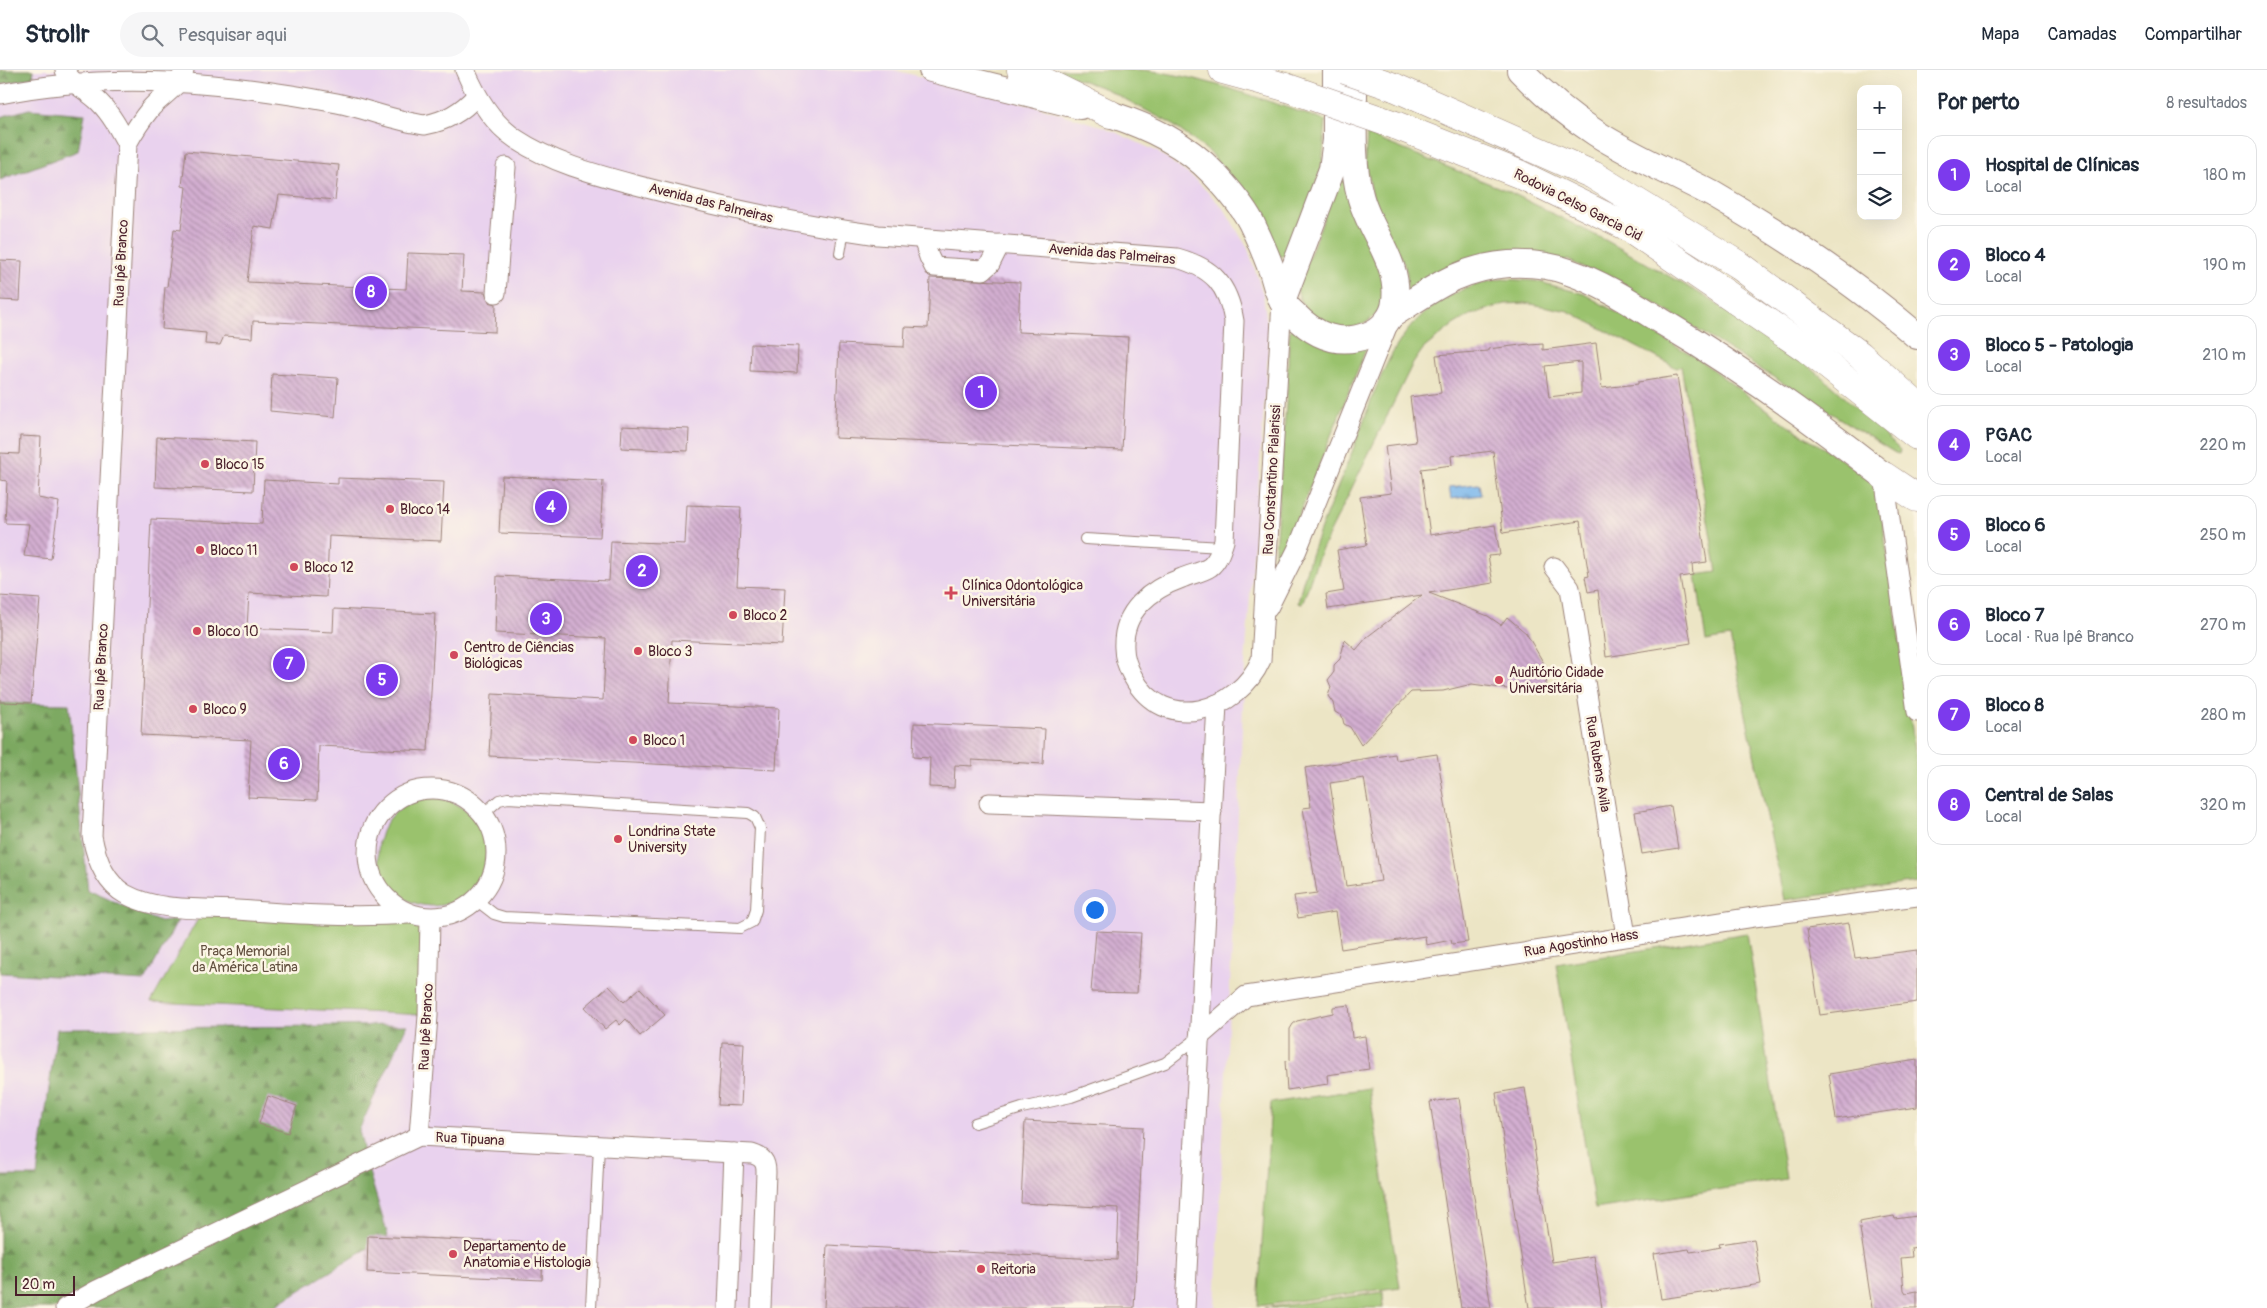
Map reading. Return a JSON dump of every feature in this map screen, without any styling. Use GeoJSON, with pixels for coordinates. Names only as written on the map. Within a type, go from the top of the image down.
{"type":"FeatureCollection","features":[{"type":"Feature","properties":{"kind":"highway"},"geometry":{"type":"LineString","coordinates":[[1022,70],[1110,114]]}},
{"type":"Feature","properties":{"kind":"highway","name":"Rodovia Celso Garcia Cid"},"geometry":{"type":"LineString","coordinates":[[1223,70],[1285,87],[1395,124],[1519,174],[1628,227],[1807,349],[1917,436]]}},
{"type":"Feature","properties":{"kind":"highway","name":"Rodovia Celso Garcia Cid"},"geometry":{"type":"LineString","coordinates":[[1345,70],[1394,87],[1593,175],[1737,264],[1860,355],[1917,406]]}},
{"type":"Feature","properties":{"kind":"highway"},"geometry":{"type":"LineString","coordinates":[[1860,355],[1917,394]]}},
{"type":"Feature","properties":{"kind":"highway"},"geometry":{"type":"LineString","coordinates":[[1884,476],[1917,498]]}},
{"type":"Feature","properties":{"kind":"main road"},"geometry":{"type":"LineString","coordinates":[[1282,301],[1332,169],[1336,132],[1336,70]]}},
{"type":"Feature","properties":{"kind":"main road"},"geometry":{"type":"LineString","coordinates":[[1354,70],[1356,171],[1359,194],[1365,212],[1393,270],[1396,291],[1393,314]]}},
{"type":"Feature","properties":{"kind":"main road"},"geometry":{"type":"LineString","coordinates":[[1520,70],[1558,106],[1597,134],[1714,196],[1774,233],[1856,288],[1917,336]]}},
{"type":"Feature","properties":{"kind":"main road"},"geometry":{"type":"LineString","coordinates":[[1110,114],[1142,125],[1168,138],[1190,153],[1213,173],[1251,222],[1282,301],[1305,326],[1327,338],[1349,340],[1370,334],[1378,330],[1393,314],[1443,281],[1462,272],[1511,264],[1538,264],[1569,272],[1634,304],[1720,356],[1796,408],[1884,476]]}},
{"type":"Feature","properties":{"kind":"street","name":"Avenida das Palmeiras"},"geometry":{"type":"LineString","coordinates":[[464,70],[476,96],[506,131],[517,140],[586,171],[765,217],[844,230],[923,239],[1177,258],[1196,263],[1208,270],[1226,292],[1234,321],[1225,531],[1222,547],[1216,562],[1209,568],[1164,585],[1148,595],[1134,609],[1125,630],[1124,648],[1127,665],[1147,698],[1180,711],[1197,710],[1217,704],[1241,690],[1255,674],[1262,660]]}},
{"type":"Feature","properties":{"kind":"street"},"geometry":{"type":"LineString","coordinates":[[931,70],[1110,114]]}},
{"type":"Feature","properties":{"kind":"street"},"geometry":{"type":"LineString","coordinates":[[128,144],[138,125],[152,106],[181,76]]}},
{"type":"Feature","properties":{"kind":"street"},"geometry":{"type":"LineString","coordinates":[[0,94],[69,77],[142,81],[181,76],[338,104],[426,124],[439,122],[450,117],[465,108],[476,96]]}},
{"type":"Feature","properties":{"kind":"street"},"geometry":{"type":"LineString","coordinates":[[69,77],[97,100],[108,112],[128,144]]}},
{"type":"Feature","properties":{"kind":"street","name":"Rua Ipê Branco"},"geometry":{"type":"LineString","coordinates":[[128,144],[92,836],[94,851],[109,881],[124,893],[160,905],[350,917],[408,914]]}},
{"type":"Feature","properties":{"kind":"street"},"geometry":{"type":"LineString","coordinates":[[496,293],[506,167]]}},
{"type":"Feature","properties":{"kind":"street"},"geometry":{"type":"LineString","coordinates":[[923,239],[934,267],[983,270],[990,264],[1000,244]]}},
{"type":"Feature","properties":{"kind":"street","name":"Rua Constantino Pialarissi"},"geometry":{"type":"LineString","coordinates":[[1262,660],[1282,301]]}},
{"type":"Feature","properties":{"kind":"street"},"geometry":{"type":"LineString","coordinates":[[1265,616],[1297,550],[1370,365],[1393,314]]}},
{"type":"Feature","properties":{"kind":"street"},"geometry":{"type":"LineString","coordinates":[[1884,476],[1917,504]]}},
{"type":"Feature","properties":{"kind":"street"},"geometry":{"type":"LineString","coordinates":[[1884,476],[1917,712]]}},
{"type":"Feature","properties":{"kind":"street","name":"Rua Rubens Avila"},"geometry":{"type":"LineString","coordinates":[[1554,568],[1570,588],[1626,936]]}},
{"type":"Feature","properties":{"kind":"street"},"geometry":{"type":"LineString","coordinates":[[1185,1308],[1217,704]]}},
{"type":"Feature","properties":{"kind":"street"},"geometry":{"type":"LineString","coordinates":[[424,790],[445,790],[465,798],[482,814],[492,830],[496,851],[494,872],[484,891],[469,906],[450,915],[430,918],[408,914],[390,903],[376,886],[368,867],[367,845],[373,825],[386,808],[403,796],[424,790]]}},
{"type":"Feature","properties":{"kind":"street"},"geometry":{"type":"LineString","coordinates":[[989,803],[1212,811]]}},
{"type":"Feature","properties":{"kind":"street","name":"Rua Agostinho Hass"},"geometry":{"type":"LineString","coordinates":[[1200,1037],[1246,996],[1754,916],[1917,896]]}},
{"type":"Feature","properties":{"kind":"street","name":"Rua Ipê Branco"},"geometry":{"type":"LineString","coordinates":[[419,1136],[428,1016],[430,918]]}},
{"type":"Feature","properties":{"kind":"street","name":"Rua Tipuana"},"geometry":{"type":"LineString","coordinates":[[65,1308],[97,1290],[419,1136],[734,1153],[759,1156],[766,1167],[761,1308]]}},
{"type":"Feature","properties":{"kind":"street"},"geometry":{"type":"LineString","coordinates":[[728,1308],[734,1153]]}},
{"type":"Feature","properties":{"kind":"lane"},"geometry":{"type":"LineString","coordinates":[[840,254],[844,230]]}},
{"type":"Feature","properties":{"kind":"lane"},"geometry":{"type":"LineString","coordinates":[[1085,539],[1222,547]]}},
{"type":"Feature","properties":{"kind":"lane"},"geometry":{"type":"LineString","coordinates":[[476,900],[494,914],[504,917],[740,928],[752,922],[756,910],[760,828],[755,817],[748,813],[508,798],[499,800],[482,814]]}},
{"type":"Feature","properties":{"kind":"lane"},"geometry":{"type":"LineString","coordinates":[[975,1123],[1022,1108],[1071,1097],[1165,1062],[1200,1037]]}},
{"type":"Feature","properties":{"kind":"lane"},"geometry":{"type":"LineString","coordinates":[[591,1308],[598,1146]]}},
{"type":"Feature","properties":{"kind":"shaded area","name":"Londrina State University"},"geometry":{"type":"Polygon","coordinates":[[[0,70],[894,70],[1039,107],[1104,127],[1156,151],[1195,179],[1225,210],[1248,249],[1263,294],[1269,338],[1245,664],[1215,1308],[0,1308],[0,70]]]}},
{"type":"Feature","properties":{"kind":"green space"},"geometry":{"type":"Polygon","coordinates":[[[0,70],[33,70],[34,77],[0,85],[0,70]]]}},
{"type":"Feature","properties":{"kind":"green space"},"geometry":{"type":"Polygon","coordinates":[[[1053,70],[1142,70],[1166,73],[1235,90],[1326,121],[1322,167],[1296,236],[1285,255],[1278,257],[1212,154],[1170,123],[1106,89],[1053,70]]]}},
{"type":"Feature","properties":{"kind":"green space"},"geometry":{"type":"Polygon","coordinates":[[[29,109],[85,114],[78,151],[0,180],[0,117],[29,109]]]}},
{"type":"Feature","properties":{"kind":"green space"},"geometry":{"type":"Polygon","coordinates":[[[1367,135],[1508,191],[1607,241],[1706,297],[1800,359],[1835,388],[1892,442],[1900,450],[1899,454],[1653,302],[1568,260],[1407,291],[1407,274],[1404,264],[1374,202],[1365,160],[1367,135]]]}},
{"type":"Feature","properties":{"kind":"green space"},"geometry":{"type":"Polygon","coordinates":[[[1342,171],[1386,290],[1383,301],[1375,315],[1364,324],[1351,328],[1323,323],[1311,314],[1302,303],[1297,288],[1342,171]]]}},
{"type":"Feature","properties":{"kind":"green space"},"geometry":{"type":"Polygon","coordinates":[[[1502,279],[1536,281],[1584,294],[1694,356],[1782,421],[1877,483],[1917,764],[1917,882],[1784,900],[1730,637],[1706,641],[1696,575],[1717,572],[1681,366],[1677,368],[1568,311],[1525,303],[1505,304],[1470,315],[1453,325],[1423,349],[1412,365],[1320,553],[1302,604],[1298,603],[1302,584],[1321,529],[1376,388],[1402,338],[1422,315],[1443,300],[1465,289],[1502,279]]]}},
{"type":"Feature","properties":{"kind":"green space"},"geometry":{"type":"Polygon","coordinates":[[[1292,329],[1368,344],[1282,557],[1274,563],[1289,339],[1292,329]]]}},
{"type":"Feature","properties":{"kind":"green space"},"geometry":{"type":"Polygon","coordinates":[[[0,703],[69,704],[88,890],[160,922],[178,920],[145,981],[0,973],[0,703]]]}},
{"type":"Feature","properties":{"kind":"green space"},"geometry":{"type":"Polygon","coordinates":[[[432,798],[453,802],[470,814],[482,831],[486,852],[482,873],[470,890],[453,902],[432,906],[411,902],[394,890],[382,873],[378,852],[382,831],[394,814],[411,802],[432,798]]]}},
{"type":"Feature","properties":{"kind":"green space","name":"Praça Memorial da América Latina"},"geometry":{"type":"Polygon","coordinates":[[[203,910],[429,923],[425,1015],[151,1002],[203,910]]]}},
{"type":"Feature","properties":{"kind":"green space"},"geometry":{"type":"Polygon","coordinates":[[[1747,933],[1786,1179],[1595,1209],[1556,964],[1747,933]]]}},
{"type":"Feature","properties":{"kind":"green space"},"geometry":{"type":"Polygon","coordinates":[[[407,1025],[359,1130],[366,1162],[388,1236],[276,1305],[276,1308],[0,1308],[0,1176],[37,1176],[57,1029],[407,1025]]]}},
{"type":"Feature","properties":{"kind":"green space"},"geometry":{"type":"Polygon","coordinates":[[[1369,1088],[1400,1287],[1258,1306],[1271,1103],[1369,1088]]]}},
{"type":"Feature","properties":{"kind":"green space"},"geometry":{"type":"Polygon","coordinates":[[[1383,1292],[1384,1308],[1264,1308],[1383,1292]]]}},
{"type":"Feature","properties":{"kind":"water"},"geometry":{"type":"Polygon","coordinates":[[[1479,484],[1481,495],[1451,499],[1449,487],[1479,484]]]}},
{"type":"Feature","properties":{"kind":"building"},"geometry":{"type":"Polygon","coordinates":[[[186,151],[339,165],[335,200],[279,195],[273,229],[254,226],[247,282],[406,289],[408,253],[464,255],[462,291],[485,292],[489,302],[496,304],[495,332],[253,321],[252,338],[224,336],[220,345],[205,344],[206,333],[162,329],[165,287],[167,287],[174,229],[181,230],[186,187],[182,186],[186,151]]]}},
{"type":"Feature","properties":{"kind":"building"},"geometry":{"type":"Polygon","coordinates":[[[0,260],[22,261],[20,301],[0,300],[0,260]]]}},
{"type":"Feature","properties":{"kind":"building"},"geometry":{"type":"Polygon","coordinates":[[[930,278],[1020,282],[1018,332],[1128,337],[1122,450],[835,438],[839,344],[904,347],[905,327],[928,328],[930,278]]]}},
{"type":"Feature","properties":{"kind":"building"},"geometry":{"type":"Polygon","coordinates":[[[1596,343],[1602,388],[1638,384],[1638,382],[1677,376],[1707,562],[1692,564],[1693,575],[1680,577],[1691,643],[1606,657],[1598,590],[1588,592],[1585,577],[1589,576],[1580,521],[1503,533],[1493,451],[1451,456],[1452,465],[1421,469],[1430,535],[1495,525],[1500,555],[1488,556],[1493,583],[1429,593],[1488,616],[1501,625],[1507,617],[1526,633],[1549,672],[1543,694],[1472,684],[1443,691],[1411,692],[1361,745],[1350,727],[1344,724],[1342,716],[1335,712],[1333,703],[1328,696],[1331,687],[1328,680],[1334,672],[1334,665],[1340,659],[1345,640],[1356,650],[1367,637],[1422,595],[1328,609],[1326,594],[1344,591],[1337,550],[1367,545],[1360,497],[1391,493],[1385,446],[1416,442],[1410,397],[1441,393],[1436,355],[1488,351],[1488,349],[1529,344],[1543,344],[1543,350],[1596,343]],[[1581,362],[1545,366],[1549,397],[1581,393],[1581,362]]]}},
{"type":"Feature","properties":{"kind":"building"},"geometry":{"type":"Polygon","coordinates":[[[751,344],[798,346],[797,373],[750,371],[751,344]]]}},
{"type":"Feature","properties":{"kind":"building"},"geometry":{"type":"Polygon","coordinates":[[[272,374],[338,378],[335,417],[270,411],[272,374]]]}},
{"type":"Feature","properties":{"kind":"building"},"geometry":{"type":"Polygon","coordinates":[[[622,426],[689,429],[688,451],[621,448],[622,426]]]}},
{"type":"Feature","properties":{"kind":"building"},"geometry":{"type":"Polygon","coordinates":[[[20,436],[41,437],[38,498],[59,502],[51,559],[24,556],[29,524],[5,523],[7,481],[0,480],[0,453],[19,454],[20,436]]]}},
{"type":"Feature","properties":{"kind":"building","name":"Bloco 15"},"geometry":{"type":"Polygon","coordinates":[[[157,437],[255,442],[253,491],[155,487],[157,437]]]}},
{"type":"Feature","properties":{"kind":"building"},"geometry":{"type":"Polygon","coordinates":[[[502,476],[603,481],[600,537],[499,533],[502,476]]]}},
{"type":"Feature","properties":{"kind":"building"},"geometry":{"type":"Polygon","coordinates":[[[338,478],[444,482],[441,541],[329,536],[326,597],[249,593],[247,628],[333,632],[334,609],[435,614],[428,751],[319,746],[317,800],[248,797],[251,740],[141,735],[151,519],[262,524],[264,480],[338,484],[338,478]]]}},
{"type":"Feature","properties":{"kind":"building"},"geometry":{"type":"Polygon","coordinates":[[[687,505],[741,507],[737,586],[785,588],[782,645],[672,640],[669,703],[779,708],[776,770],[489,756],[492,694],[603,700],[606,638],[495,633],[497,576],[609,581],[611,541],[685,544],[687,505]]]}},
{"type":"Feature","properties":{"kind":"building"},"geometry":{"type":"Polygon","coordinates":[[[0,596],[40,599],[31,703],[0,702],[0,596]]]}},
{"type":"Feature","properties":{"kind":"building"},"geometry":{"type":"Polygon","coordinates":[[[914,723],[1045,729],[1043,764],[972,760],[972,766],[955,765],[954,788],[929,787],[930,758],[913,757],[914,723]]]}},
{"type":"Feature","properties":{"kind":"building"},"geometry":{"type":"Polygon","coordinates":[[[1395,754],[1396,760],[1437,754],[1468,942],[1452,944],[1451,940],[1426,945],[1425,936],[1341,949],[1335,912],[1298,918],[1294,896],[1317,893],[1303,808],[1311,807],[1305,768],[1395,754]],[[1364,778],[1330,783],[1346,886],[1381,881],[1364,778]]]}},
{"type":"Feature","properties":{"kind":"building"},"geometry":{"type":"Polygon","coordinates":[[[1671,806],[1678,848],[1642,854],[1635,812],[1671,806]]]}},
{"type":"Feature","properties":{"kind":"building"},"geometry":{"type":"Polygon","coordinates":[[[1849,923],[1855,958],[1917,950],[1917,1002],[1820,1015],[1807,929],[1849,923]]]}},
{"type":"Feature","properties":{"kind":"building"},"geometry":{"type":"Polygon","coordinates":[[[1096,931],[1141,933],[1137,993],[1091,992],[1096,931]]]}},
{"type":"Feature","properties":{"kind":"building"},"geometry":{"type":"Polygon","coordinates":[[[609,986],[624,1002],[640,988],[665,1015],[640,1036],[626,1019],[620,1025],[616,1020],[605,1029],[585,1007],[609,986]]]}},
{"type":"Feature","properties":{"kind":"building"},"geometry":{"type":"Polygon","coordinates":[[[1349,1005],[1352,1038],[1365,1036],[1369,1069],[1327,1075],[1328,1084],[1287,1090],[1285,1061],[1290,1060],[1290,1029],[1293,1024],[1297,1021],[1333,1013],[1333,1007],[1349,1005]]]}},
{"type":"Feature","properties":{"kind":"building"},"geometry":{"type":"Polygon","coordinates":[[[722,1042],[744,1043],[741,1106],[718,1105],[722,1042]]]}},
{"type":"Feature","properties":{"kind":"building"},"geometry":{"type":"Polygon","coordinates":[[[1917,1060],[1917,1107],[1836,1119],[1829,1074],[1917,1060]]]}},
{"type":"Feature","properties":{"kind":"building"},"geometry":{"type":"Polygon","coordinates":[[[1525,1088],[1552,1262],[1594,1256],[1602,1308],[1529,1308],[1496,1093],[1525,1088]]]}},
{"type":"Feature","properties":{"kind":"building"},"geometry":{"type":"Polygon","coordinates":[[[268,1096],[297,1106],[288,1133],[259,1124],[268,1096]]]}},
{"type":"Feature","properties":{"kind":"building"},"geometry":{"type":"Polygon","coordinates":[[[1459,1098],[1491,1308],[1461,1308],[1430,1102],[1459,1098]]]}},
{"type":"Feature","properties":{"kind":"building","name":"Reitoria"},"geometry":{"type":"Polygon","coordinates":[[[1025,1121],[1143,1127],[1134,1308],[824,1308],[827,1245],[1117,1260],[1119,1208],[1021,1203],[1025,1121]]]}},
{"type":"Feature","properties":{"kind":"building"},"geometry":{"type":"Polygon","coordinates":[[[1894,1216],[1895,1219],[1917,1216],[1917,1247],[1911,1248],[1912,1257],[1901,1258],[1904,1290],[1906,1293],[1917,1291],[1917,1308],[1872,1308],[1859,1222],[1894,1216]]]}},
{"type":"Feature","properties":{"kind":"building"},"geometry":{"type":"Polygon","coordinates":[[[368,1236],[543,1243],[542,1280],[367,1272],[368,1236]]]}},
{"type":"Feature","properties":{"kind":"building"},"geometry":{"type":"Polygon","coordinates":[[[1754,1239],[1761,1284],[1661,1299],[1654,1254],[1689,1249],[1690,1252],[1705,1250],[1720,1247],[1719,1244],[1754,1239]]]}},
{"type":"Feature","properties":{"kind":"place","name":"Central de Salas"},"geometry":{"type":"Point","coordinates":[371,292]}},
{"type":"Feature","properties":{"kind":"place","name":"Hospital de Clínicas"},"geometry":{"type":"Point","coordinates":[981,392]}},
{"type":"Feature","properties":{"kind":"place","name":"Bloco 15"},"geometry":{"type":"Point","coordinates":[205,464]}},
{"type":"Feature","properties":{"kind":"place","name":"PGAC"},"geometry":{"type":"Point","coordinates":[551,507]}},
{"type":"Feature","properties":{"kind":"place","name":"Bloco 14"},"geometry":{"type":"Point","coordinates":[390,509]}},
{"type":"Feature","properties":{"kind":"place","name":"Bloco 11"},"geometry":{"type":"Point","coordinates":[200,550]}},
{"type":"Feature","properties":{"kind":"place","name":"Bloco 12"},"geometry":{"type":"Point","coordinates":[294,567]}},
{"type":"Feature","properties":{"kind":"place","name":"Bloco 4"},"geometry":{"type":"Point","coordinates":[642,571]}},
{"type":"Feature","properties":{"kind":"place","name":"Clínica Odontológica Universitária"},"geometry":{"type":"Point","coordinates":[951,593]}},
{"type":"Feature","properties":{"kind":"place","name":"Bloco 2"},"geometry":{"type":"Point","coordinates":[733,615]}},
{"type":"Feature","properties":{"kind":"place","name":"Bloco 5 - Patologia"},"geometry":{"type":"Point","coordinates":[546,619]}},
{"type":"Feature","properties":{"kind":"place","name":"Bloco 10"},"geometry":{"type":"Point","coordinates":[197,631]}},
{"type":"Feature","properties":{"kind":"place","name":"Bloco 3"},"geometry":{"type":"Point","coordinates":[638,651]}},
{"type":"Feature","properties":{"kind":"place","name":"Centro de Ciências Biológicas"},"geometry":{"type":"Point","coordinates":[454,655]}},
{"type":"Feature","properties":{"kind":"place","name":"Bloco 8"},"geometry":{"type":"Point","coordinates":[289,664]}},
{"type":"Feature","properties":{"kind":"place","name":"Bloco 6"},"geometry":{"type":"Point","coordinates":[382,680]}},
{"type":"Feature","properties":{"kind":"place","name":"Auditório Cidade Universitária"},"geometry":{"type":"Point","coordinates":[1499,680]}},
{"type":"Feature","properties":{"kind":"place","name":"Bloco 9"},"geometry":{"type":"Point","coordinates":[193,709]}},
{"type":"Feature","properties":{"kind":"place","name":"Bloco 1"},"geometry":{"type":"Point","coordinates":[633,740]}},
{"type":"Feature","properties":{"kind":"place","name":"Bloco 7"},"geometry":{"type":"Point","coordinates":[284,764]}},
{"type":"Feature","properties":{"kind":"place","name":"Londrina State University"},"geometry":{"type":"Point","coordinates":[618,839]}},
{"type":"Feature","properties":{"kind":"place","name":"Departamento de Anatomia e Histologia"},"geometry":{"type":"Point","coordinates":[453,1254]}},
{"type":"Feature","properties":{"kind":"place","name":"Reitoria"},"geometry":{"type":"Point","coordinates":[981,1269]}}]}
